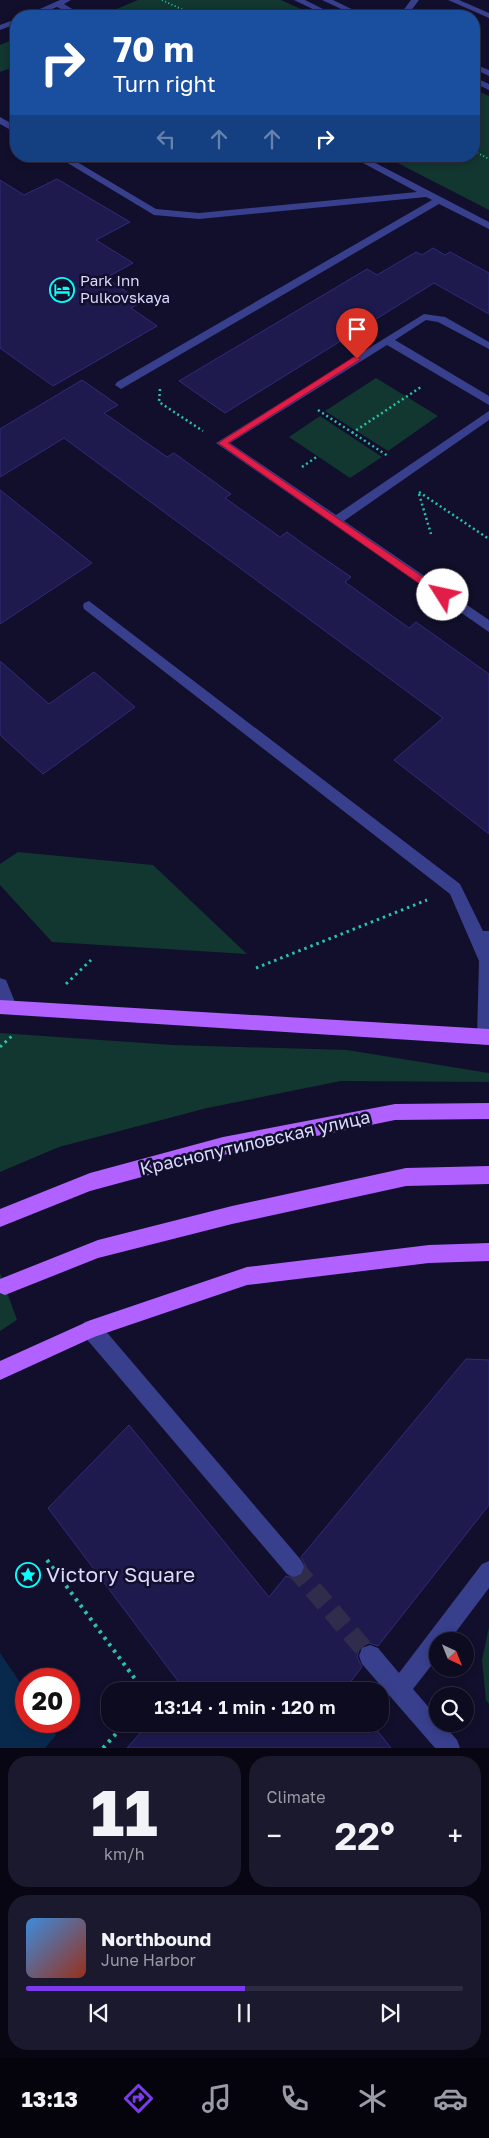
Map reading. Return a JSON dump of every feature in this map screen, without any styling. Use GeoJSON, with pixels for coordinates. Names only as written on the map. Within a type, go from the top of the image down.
{"type":"FeatureCollection","features":[{"type":"Feature","properties":{"kind":"main road"},"geometry":{"type":"LineString","coordinates":[[5,1007],[487,1037]]}},
{"type":"Feature","properties":{"kind":"main road","name":"Краснопутиловская улица"},"geometry":{"type":"LineString","coordinates":[[0,1218],[90,1182],[223,1146],[395,1112],[489,1111]]}},
{"type":"Feature","properties":{"kind":"main road"},"geometry":{"type":"LineString","coordinates":[[4,1286],[98,1249],[242,1213],[406,1176],[489,1175]]}},
{"type":"Feature","properties":{"kind":"main road"},"geometry":{"type":"LineString","coordinates":[[0,1371],[91,1329],[247,1276],[429,1254],[489,1252]]}},
{"type":"Feature","properties":{"kind":"street"},"geometry":{"type":"LineString","coordinates":[[42,10],[67,0]]}},
{"type":"Feature","properties":{"kind":"street"},"geometry":{"type":"LineString","coordinates":[[298,0],[320,10]]}},
{"type":"Feature","properties":{"kind":"street"},"geometry":{"type":"LineString","coordinates":[[326,0],[348,10]]}},
{"type":"Feature","properties":{"kind":"street"},"geometry":{"type":"LineString","coordinates":[[407,10],[415,0]]}},
{"type":"Feature","properties":{"kind":"street"},"geometry":{"type":"LineString","coordinates":[[452,0],[475,10]]}},
{"type":"Feature","properties":{"kind":"street"},"geometry":{"type":"LineString","coordinates":[[57,4],[68,10]]}},
{"type":"Feature","properties":{"kind":"street"},"geometry":{"type":"LineString","coordinates":[[70,162],[154,212],[199,216],[428,194]]}},
{"type":"Feature","properties":{"kind":"street"},"geometry":{"type":"LineString","coordinates":[[366,162],[489,226]]}},
{"type":"Feature","properties":{"kind":"street"},"geometry":{"type":"LineString","coordinates":[[121,386],[439,200]]}},
{"type":"Feature","properties":{"kind":"street"},"geometry":{"type":"LineString","coordinates":[[489,346],[441,319],[424,317],[222,443],[489,627]]}},
{"type":"Feature","properties":{"kind":"street"},"geometry":{"type":"LineString","coordinates":[[387,340],[489,401]]}},
{"type":"Feature","properties":{"kind":"street"},"geometry":{"type":"LineString","coordinates":[[336,521],[489,415]]}},
{"type":"Feature","properties":{"kind":"street"},"geometry":{"type":"LineString","coordinates":[[89,606],[455,889],[485,939],[488,961],[487,1037]]}},
{"type":"Feature","properties":{"kind":"street"},"geometry":{"type":"LineString","coordinates":[[0,985],[5,1007]]}},
{"type":"Feature","properties":{"kind":"street"},"geometry":{"type":"LineString","coordinates":[[91,1329],[294,1567]]}},
{"type":"Feature","properties":{"kind":"street"},"geometry":{"type":"LineString","coordinates":[[399,1690],[489,1571]]}},
{"type":"Feature","properties":{"kind":"street"},"geometry":{"type":"LineString","coordinates":[[370,1656],[449,1748]]}},
{"type":"Feature","properties":{"kind":"path"},"geometry":{"type":"LineString","coordinates":[[162,0],[183,10]]}},
{"type":"Feature","properties":{"kind":"path"},"geometry":{"type":"LineString","coordinates":[[352,433],[442,373]]}},
{"type":"Feature","properties":{"kind":"path"},"geometry":{"type":"LineString","coordinates":[[160,387],[159,402],[222,443]]}},
{"type":"Feature","properties":{"kind":"path"},"geometry":{"type":"LineString","coordinates":[[297,396],[409,470]]}},
{"type":"Feature","properties":{"kind":"path"},"geometry":{"type":"LineString","coordinates":[[431,534],[417,490],[489,539]]}},
{"type":"Feature","properties":{"kind":"path"},"geometry":{"type":"LineString","coordinates":[[256,968],[455,889]]}},
{"type":"Feature","properties":{"kind":"path"},"geometry":{"type":"LineString","coordinates":[[47,1560],[137,1682]]}},
{"type":"Feature","properties":{"kind":"path"},"geometry":{"type":"LineString","coordinates":[[103,1748],[118,1732]]}},
{"type":"Feature","properties":{"kind":"green space"},"geometry":{"type":"Polygon","coordinates":[[[138,0],[281,0],[303,10],[114,10],[138,0]]]}},
{"type":"Feature","properties":{"kind":"green space"},"geometry":{"type":"Polygon","coordinates":[[[10,41],[10,68],[0,72],[0,45],[10,41]]]}},
{"type":"Feature","properties":{"kind":"green space"},"geometry":{"type":"Polygon","coordinates":[[[480,92],[489,96],[489,210],[396,162],[480,162],[480,92]]]}},
{"type":"Feature","properties":{"kind":"green space"},"geometry":{"type":"Polygon","coordinates":[[[376,378],[438,416],[388,451],[325,411],[376,378]]]}},
{"type":"Feature","properties":{"kind":"green space"},"geometry":{"type":"Polygon","coordinates":[[[320,416],[382,457],[350,478],[289,437],[320,416]]]}},
{"type":"Feature","properties":{"kind":"green space"},"geometry":{"type":"Polygon","coordinates":[[[18,852],[153,865],[247,954],[52,942],[0,885],[0,864],[18,852]]]}},
{"type":"Feature","properties":{"kind":"green space"},"geometry":{"type":"Polygon","coordinates":[[[0,1033],[173,1045],[347,1050],[489,1073],[489,1082],[341,1081],[207,1108],[59,1147],[0,1172],[0,1033]]]}},
{"type":"Feature","properties":{"kind":"green space"},"geometry":{"type":"Polygon","coordinates":[[[0,1273],[17,1320],[0,1331],[0,1273]]]}},
{"type":"Feature","properties":{"kind":"green space"},"geometry":{"type":"Polygon","coordinates":[[[489,1627],[489,1704],[486,1700],[482,1660],[489,1627]]]}},
{"type":"Feature","properties":{"kind":"water"},"geometry":{"type":"Polygon","coordinates":[[[0,1653],[15,1675],[15,1733],[55,1733],[56,1735],[45,1748],[0,1748],[0,1653]]]}},
{"type":"Feature","properties":{"kind":"building","name":"Park Inn Pulkovskaya"},"geometry":{"type":"Polygon","coordinates":[[[57,179],[130,222],[96,240],[133,263],[106,278],[142,302],[131,308],[157,326],[53,386],[0,348],[0,180],[24,195],[57,179]]]}},
{"type":"Feature","properties":{"kind":"building"},"geometry":{"type":"Polygon","coordinates":[[[433,248],[445,255],[450,252],[489,273],[489,314],[434,283],[225,413],[179,381],[367,269],[377,275],[416,252],[422,255],[433,248]]]}},
{"type":"Feature","properties":{"kind":"building"},"geometry":{"type":"Polygon","coordinates":[[[82,380],[118,405],[104,413],[167,457],[174,453],[231,494],[225,498],[280,537],[287,532],[351,577],[345,582],[409,628],[416,622],[489,674],[489,834],[394,760],[443,718],[64,438],[0,477],[0,429],[82,380]]]}},
{"type":"Feature","properties":{"kind":"building"},"geometry":{"type":"Polygon","coordinates":[[[0,490],[92,563],[0,624],[0,490]]]}},
{"type":"Feature","properties":{"kind":"building"},"geometry":{"type":"Polygon","coordinates":[[[0,661],[49,704],[94,672],[135,707],[43,774],[0,735],[0,661]]]}},
{"type":"Feature","properties":{"kind":"building"},"geometry":{"type":"Polygon","coordinates":[[[466,1359],[489,1360],[489,1505],[378,1646],[369,1643],[360,1647],[357,1657],[362,1667],[350,1682],[179,1682],[48,1508],[129,1425],[269,1597],[286,1576],[295,1579],[303,1575],[306,1566],[301,1557],[466,1359]]]}},
{"type":"Feature","properties":{"kind":"building"},"geometry":{"type":"Polygon","coordinates":[[[141,1732],[378,1732],[391,1748],[127,1748],[141,1732]]]}},
{"type":"Feature","properties":{"kind":"tunnel"},"geometry":{"type":"LineString","coordinates":[[294,1567],[370,1656]]}},
{"type":"Feature","properties":{"kind":"place","name":"Park Inn Pulkovskaya"},"geometry":{"type":"Point","coordinates":[62,290]}},
{"type":"Feature","properties":{"kind":"place","name":"Victory Square"},"geometry":{"type":"Point","coordinates":[28,1575]}},
{"type":"Feature","properties":{"kind":"route"},"geometry":{"type":"LineString","coordinates":[[357,359],[222,443],[443,595]]}}]}
